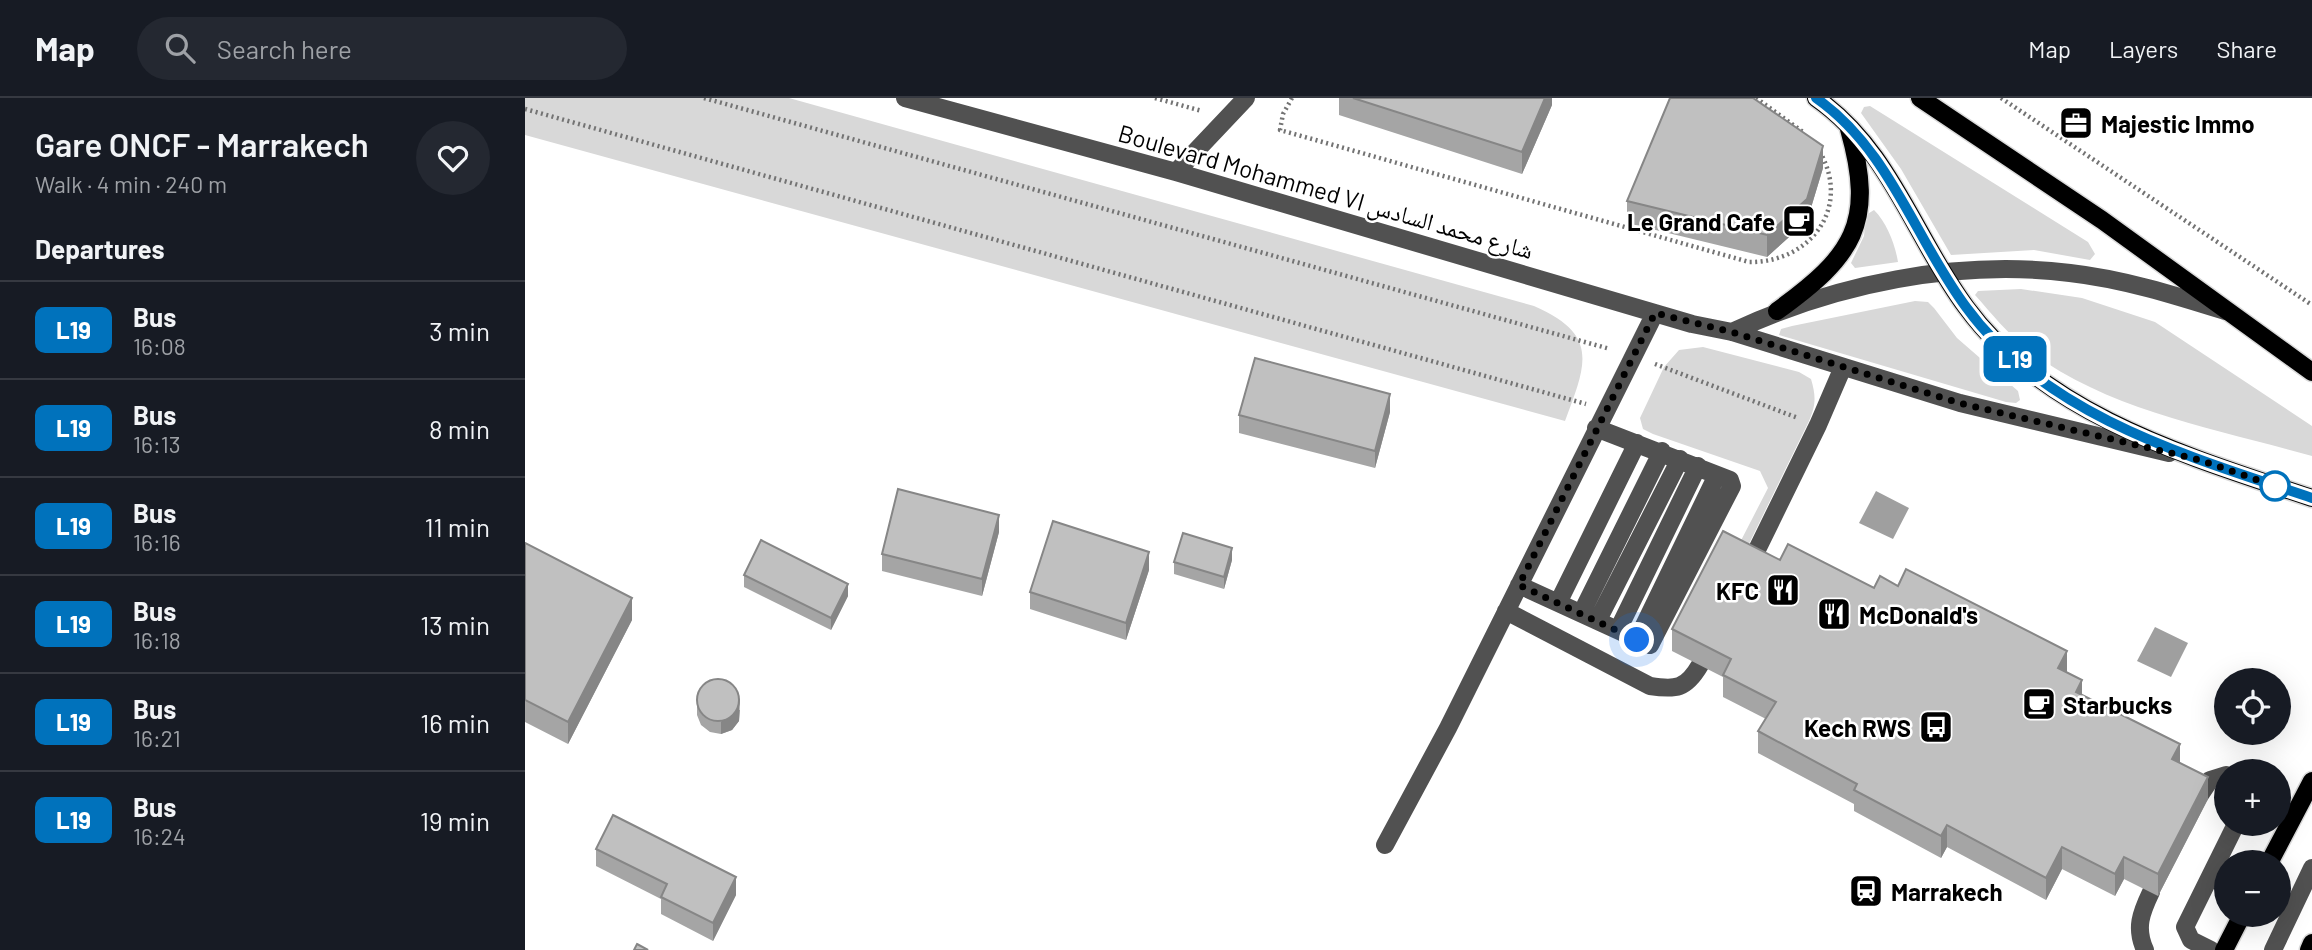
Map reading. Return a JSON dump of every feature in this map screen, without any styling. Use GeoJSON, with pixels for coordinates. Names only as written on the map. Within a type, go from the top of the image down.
{"type":"FeatureCollection","features":[{"type":"Feature","properties":{"kind":"main road"},"geometry":{"type":"LineString","coordinates":[[1816,98],[1847,122],[1882,165],[1944,274],[1966,308],[1995,341],[2063,396],[2200,460]]}},
{"type":"Feature","properties":{"kind":"main road"},"geometry":{"type":"LineString","coordinates":[[1920,98],[2102,220],[2309,366]]}},
{"type":"Feature","properties":{"kind":"main road"},"geometry":{"type":"LineString","coordinates":[[1777,311],[1830,269],[1849,244],[1854,232],[1861,183],[1847,122]]}},
{"type":"Feature","properties":{"kind":"main road","name":"Boulevard Mohammed VI شارع محمد السادس"},"geometry":{"type":"LineString","coordinates":[[2200,460],[2312,498]]}},
{"type":"Feature","properties":{"kind":"main road"},"geometry":{"type":"LineString","coordinates":[[2276,850],[2312,781]]}},
{"type":"Feature","properties":{"kind":"main road"},"geometry":{"type":"LineString","coordinates":[[2224,950],[2236,927]]}},
{"type":"Feature","properties":{"kind":"main road"},"geometry":{"type":"LineString","coordinates":[[2309,950],[2312,943]]}},
{"type":"Feature","properties":{"kind":"street","name":"Boulevard Mohammed VI شارع محمد السادس"},"geometry":{"type":"LineString","coordinates":[[905,98],[1176,172],[1655,313],[1732,332],[1959,403],[2200,460]]}},
{"type":"Feature","properties":{"kind":"street"},"geometry":{"type":"LineString","coordinates":[[1176,172],[1246,98]]}},
{"type":"Feature","properties":{"kind":"street"},"geometry":{"type":"LineString","coordinates":[[1732,332],[1777,311],[1883,282],[2002,269],[2070,273],[2154,290],[2235,314]]}},
{"type":"Feature","properties":{"kind":"street"},"geometry":{"type":"LineString","coordinates":[[1385,845],[1411,802],[1655,313]]}},
{"type":"Feature","properties":{"kind":"street"},"geometry":{"type":"LineString","coordinates":[[1749,566],[1818,425],[1843,367]]}},
{"type":"Feature","properties":{"kind":"street"},"geometry":{"type":"LineString","coordinates":[[1519,585],[1559,601],[1647,645],[1652,643],[1733,486],[1730,480],[1680,458],[1596,428]]}},
{"type":"Feature","properties":{"kind":"street"},"geometry":{"type":"LineString","coordinates":[[1559,601],[1637,443]]}},
{"type":"Feature","properties":{"kind":"street"},"geometry":{"type":"LineString","coordinates":[[1590,616],[1662,451]]}},
{"type":"Feature","properties":{"kind":"street"},"geometry":{"type":"LineString","coordinates":[[1590,616],[1680,458]]}},
{"type":"Feature","properties":{"kind":"street"},"geometry":{"type":"LineString","coordinates":[[1618,630],[1698,466]]}},
{"type":"Feature","properties":{"kind":"street"},"geometry":{"type":"LineString","coordinates":[[1506,611],[1650,686],[1671,689],[1690,682],[1700,665]]}},
{"type":"Feature","properties":{"kind":"street"},"geometry":{"type":"LineString","coordinates":[[2200,794],[2210,780],[2214,779]]}},
{"type":"Feature","properties":{"kind":"street"},"geometry":{"type":"LineString","coordinates":[[2211,950],[2191,940],[2185,927],[2230,836]]}},
{"type":"Feature","properties":{"kind":"street"},"geometry":{"type":"LineString","coordinates":[[2273,950],[2312,869]]}},
{"type":"Feature","properties":{"kind":"street"},"geometry":{"type":"LineString","coordinates":[[2145,950],[2139,937],[2140,916],[2151,892]]}},
{"type":"Feature","properties":{"kind":"path"},"geometry":{"type":"LineString","coordinates":[[704,98],[1633,355],[1818,425]]}},
{"type":"Feature","properties":{"kind":"path"},"geometry":{"type":"LineString","coordinates":[[1155,98],[1205,112],[1212,105]]}},
{"type":"Feature","properties":{"kind":"path"},"geometry":{"type":"LineString","coordinates":[[1292,98],[1283,114],[1280,131],[1749,262],[1782,258],[1810,241],[1821,227],[1829,204],[1830,178],[1818,148]]}},
{"type":"Feature","properties":{"kind":"path"},"geometry":{"type":"LineString","coordinates":[[1756,98],[1807,135]]}},
{"type":"Feature","properties":{"kind":"path"},"geometry":{"type":"LineString","coordinates":[[2001,98],[2312,305]]}},
{"type":"Feature","properties":{"kind":"path"},"geometry":{"type":"LineString","coordinates":[[525,109],[1573,399],[1605,411]]}},
{"type":"Feature","properties":{"kind":"shaded area"},"geometry":{"type":"Polygon","coordinates":[[[525,98],[789,98],[1534,306],[1570,328],[1578,340],[1582,367],[1578,383],[1565,421],[525,135],[525,98]]]}},
{"type":"Feature","properties":{"kind":"shaded area"},"geometry":{"type":"Polygon","coordinates":[[[1870,106],[2088,242],[2095,254],[2090,260],[2034,250],[1951,255],[1901,169],[1861,113],[1864,107],[1870,106]]]}},
{"type":"Feature","properties":{"kind":"shaded area"},"geometry":{"type":"Polygon","coordinates":[[[1874,210],[1890,234],[1898,262],[1855,268],[1851,263],[1864,236],[1866,215],[1874,210]]]}},
{"type":"Feature","properties":{"kind":"shaded area"},"geometry":{"type":"Polygon","coordinates":[[[2021,289],[2082,298],[2155,322],[2312,426],[2312,456],[2164,416],[2092,388],[2058,370],[2020,343],[1975,295],[1978,291],[2021,289]]]}},
{"type":"Feature","properties":{"kind":"shaded area"},"geometry":{"type":"Polygon","coordinates":[[[1915,301],[1928,302],[1957,338],[2018,391],[2020,400],[2016,403],[2006,402],[1779,335],[1781,329],[1792,326],[1915,301]]]}},
{"type":"Feature","properties":{"kind":"shaded area"},"geometry":{"type":"Polygon","coordinates":[[[1703,347],[1799,372],[1811,379],[1814,390],[1814,405],[1809,421],[1740,562],[1732,558],[1768,488],[1760,471],[1653,434],[1643,429],[1640,418],[1664,367],[1679,350],[1703,347]]]}},
{"type":"Feature","properties":{"kind":"shaded area"},"geometry":{"type":"Polygon","coordinates":[[[1876,491],[1909,508],[1893,539],[1859,523],[1876,491]]]}},
{"type":"Feature","properties":{"kind":"shaded area"},"geometry":{"type":"Polygon","coordinates":[[[2155,627],[2188,643],[2171,677],[2137,661],[2155,627]]]}},
{"type":"Feature","properties":{"kind":"building"},"geometry":{"type":"Polygon","coordinates":[[[1353,98],[1545,98],[1522,152],[1353,98]]]}},
{"type":"Feature","properties":{"kind":"building"},"geometry":{"type":"Polygon","coordinates":[[[1670,98],[1753,98],[1823,146],[1807,199],[1767,235],[1627,201],[1670,98]]]}},
{"type":"Feature","properties":{"kind":"building"},"geometry":{"type":"Polygon","coordinates":[[[1255,358],[1390,394],[1375,451],[1239,415],[1255,358]]]}},
{"type":"Feature","properties":{"kind":"building"},"geometry":{"type":"Polygon","coordinates":[[[898,489],[999,515],[982,579],[882,554],[898,489]]]}},
{"type":"Feature","properties":{"kind":"building"},"geometry":{"type":"Polygon","coordinates":[[[1053,521],[1149,552],[1126,623],[1030,592],[1053,521]]]}},
{"type":"Feature","properties":{"kind":"building"},"geometry":{"type":"Polygon","coordinates":[[[1723,531],[1780,560],[1788,544],[1874,588],[1880,576],[1898,586],[1906,569],[2067,651],[2058,668],[2082,680],[2076,692],[2180,744],[2172,759],[2208,777],[2158,874],[2124,857],[2115,874],[2062,847],[2046,878],[1947,825],[1941,836],[1854,790],[1857,784],[1758,731],[1776,702],[1723,675],[1731,659],[1672,629],[1723,531]]]}},
{"type":"Feature","properties":{"kind":"building"},"geometry":{"type":"Polygon","coordinates":[[[1183,533],[1232,548],[1224,577],[1174,562],[1183,533]]]}},
{"type":"Feature","properties":{"kind":"building"},"geometry":{"type":"Polygon","coordinates":[[[761,540],[848,584],[831,618],[744,575],[761,540]]]}},
{"type":"Feature","properties":{"kind":"building"},"geometry":{"type":"Polygon","coordinates":[[[525,543],[632,598],[568,722],[525,700],[525,543]]]}},
{"type":"Feature","properties":{"kind":"building"},"geometry":{"type":"Polygon","coordinates":[[[718,679],[733,685],[739,700],[733,715],[718,721],[703,715],[697,700],[703,685],[718,679]]]}},
{"type":"Feature","properties":{"kind":"building"},"geometry":{"type":"Polygon","coordinates":[[[613,815],[736,877],[713,923],[661,897],[667,884],[596,849],[613,815]]]}},
{"type":"Feature","properties":{"kind":"building"},"geometry":{"type":"Polygon","coordinates":[[[637,944],[648,950],[634,950],[637,944]]]}},
{"type":"Feature","properties":{"kind":"bus line","name":"L19"},"geometry":{"type":"LineString","coordinates":[[1816,98],[1847,122],[1873,152],[1957,295],[1982,327],[2012,357],[2063,396],[2097,414],[2200,460],[2312,498]]}},
{"type":"Feature","properties":{"kind":"place","name":"Majestic Immo"},"geometry":{"type":"Point","coordinates":[2076,123]}},
{"type":"Feature","properties":{"kind":"place","name":"Le Grand Cafe"},"geometry":{"type":"Point","coordinates":[1799,221]}},
{"type":"Feature","properties":{"kind":"place","name":"KFC"},"geometry":{"type":"Point","coordinates":[1783,590]}},
{"type":"Feature","properties":{"kind":"place","name":"McDonald's"},"geometry":{"type":"Point","coordinates":[1834,614]}},
{"type":"Feature","properties":{"kind":"place","name":"Starbucks"},"geometry":{"type":"Point","coordinates":[2039,704]}},
{"type":"Feature","properties":{"kind":"place","name":"Kech RWS"},"geometry":{"type":"Point","coordinates":[1936,727]}},
{"type":"Feature","properties":{"kind":"place","name":"Marrakech"},"geometry":{"type":"Point","coordinates":[1866,891]}},
{"type":"Feature","properties":{"kind":"route"},"geometry":{"type":"LineString","coordinates":[[1637,640],[1559,601],[1519,585],[1655,313],[1732,332],[1959,403],[2200,460],[2275,486]]}}]}
